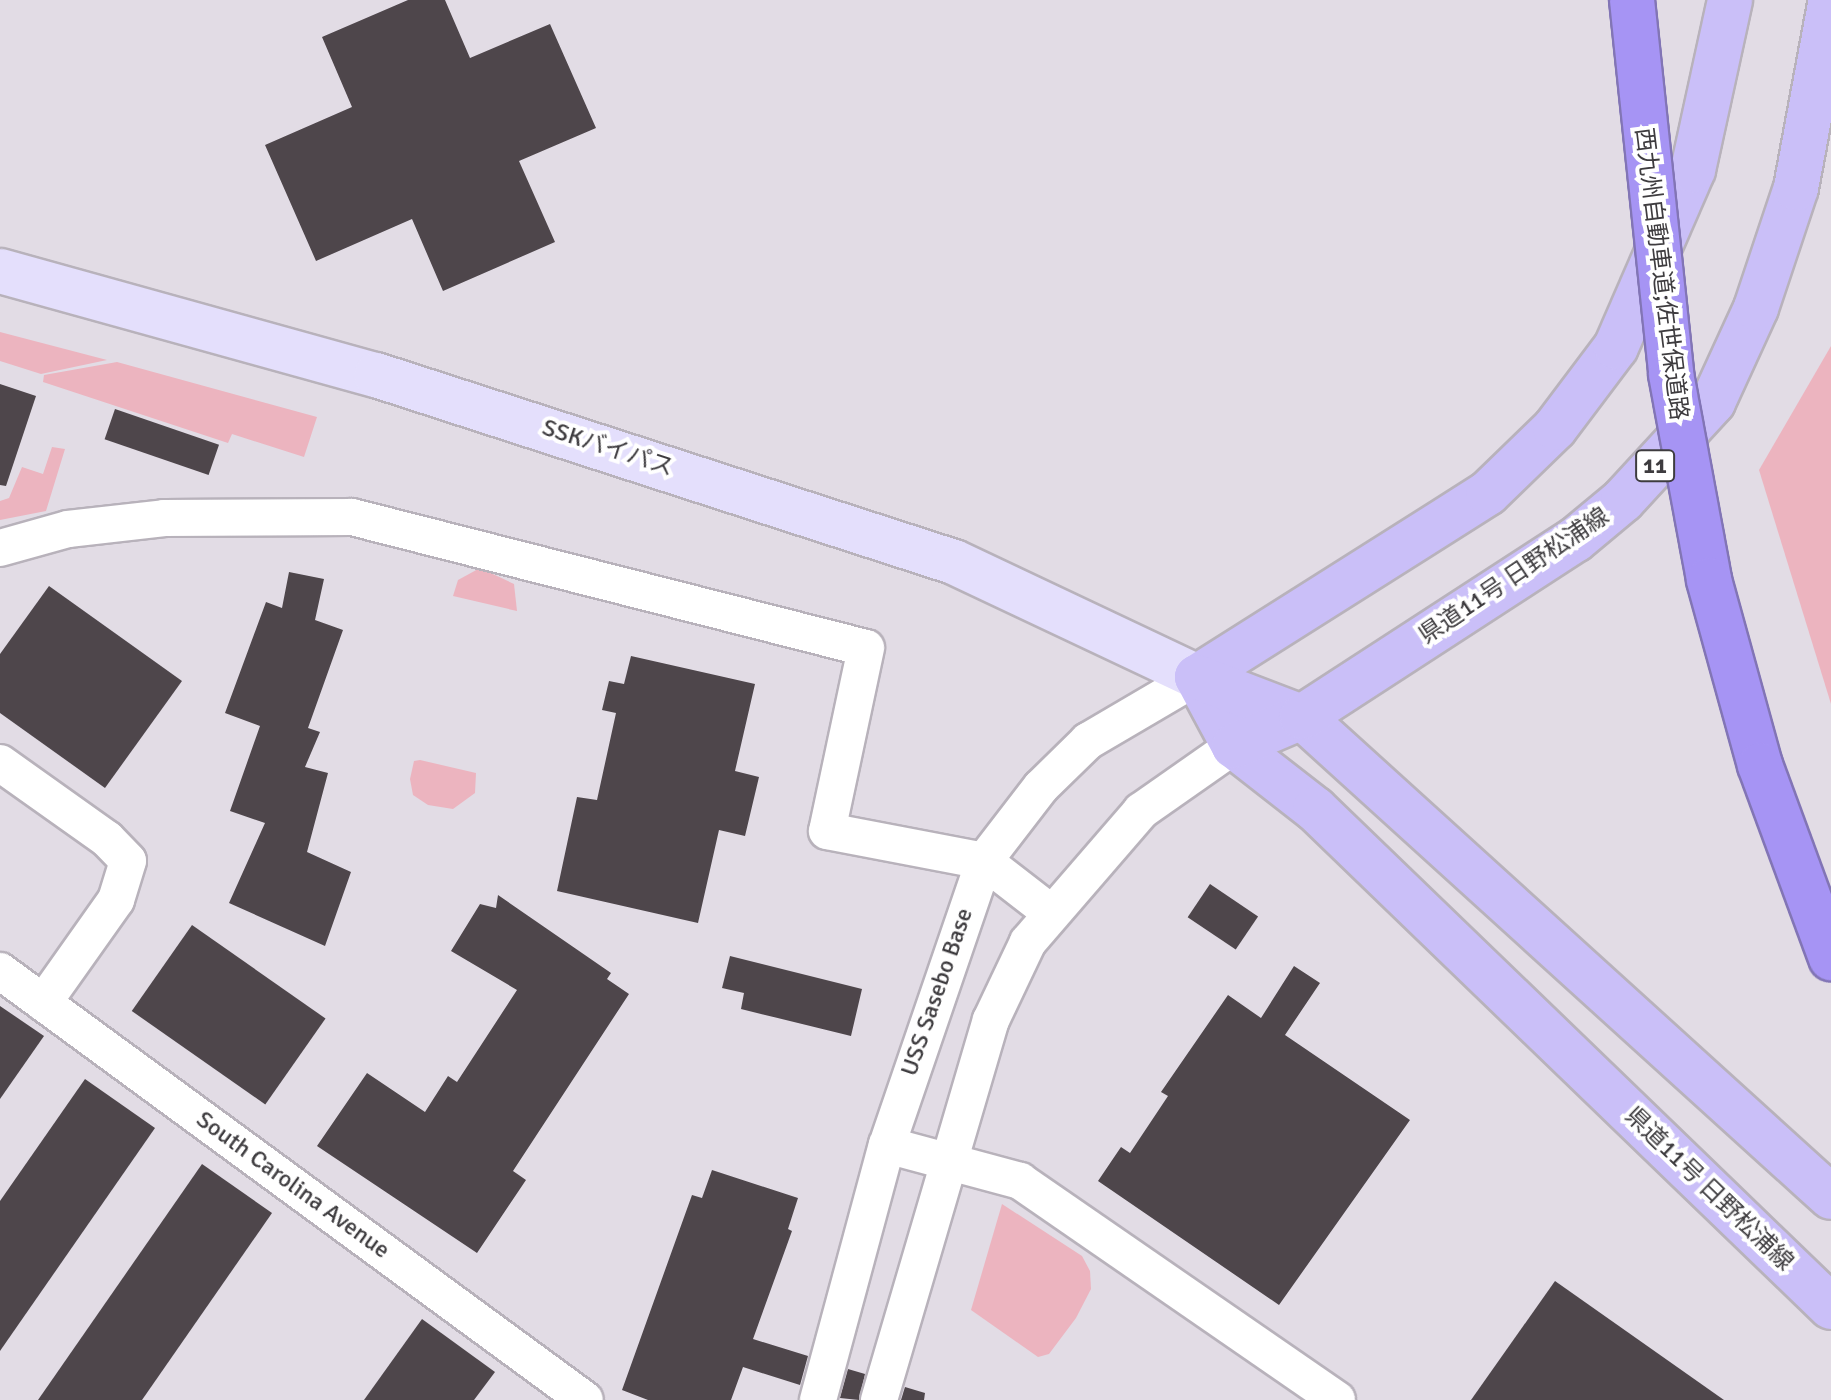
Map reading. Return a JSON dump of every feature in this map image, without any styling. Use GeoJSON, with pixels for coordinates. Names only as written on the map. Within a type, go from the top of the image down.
{"type":"FeatureCollection","features":[{"type":"Feature","properties":{"kind":"highway","name":"西九州自動車道;佐世保道路"},"geometry":{"type":"LineString","coordinates":[[1632,0],[1671,374],[1709,580],[1760,765],[1831,958]]}},
{"type":"Feature","properties":{"kind":"main road"},"geometry":{"type":"LineString","coordinates":[[1197,677],[1488,493],[1555,428],[1616,347],[1693,170],[1730,0]]}},
{"type":"Feature","properties":{"kind":"main road","name":"県道11号 日野松浦線"},"geometry":{"type":"LineString","coordinates":[[1234,746],[1302,717],[1575,540],[1623,500],[1713,402],[1756,308],[1796,188],[1831,0]]}},
{"type":"Feature","properties":{"kind":"main road"},"geometry":{"type":"LineString","coordinates":[[1197,677],[1302,717],[1831,1197]]}},
{"type":"Feature","properties":{"kind":"main road","name":"県道11号 日野松浦線"},"geometry":{"type":"LineString","coordinates":[[1197,677],[1234,746],[1315,809],[1831,1307]]}},
{"type":"Feature","properties":{"kind":"street","name":"SSKバイパス"},"geometry":{"type":"LineString","coordinates":[[0,271],[376,375],[954,562],[1197,677]]}},
{"type":"Feature","properties":{"kind":"street"},"geometry":{"type":"LineString","coordinates":[[0,548],[68,529],[164,518],[352,517],[866,648],[827,831],[984,861],[1051,913]]}},
{"type":"Feature","properties":{"kind":"street","name":"USS Sasebo Base"},"geometry":{"type":"LineString","coordinates":[[818,1400],[887,1145],[984,861],[1041,787],[1088,741],[1197,677]]}},
{"type":"Feature","properties":{"kind":"street"},"geometry":{"type":"LineString","coordinates":[[879,1400],[991,1020],[1028,942],[1141,811],[1234,746]]}},
{"type":"Feature","properties":{"kind":"street"},"geometry":{"type":"LineString","coordinates":[[0,763],[107,839],[128,861],[116,900],[43,1003]]}},
{"type":"Feature","properties":{"kind":"street","name":"South Carolina Avenue"},"geometry":{"type":"LineString","coordinates":[[0,971],[585,1400]]}},
{"type":"Feature","properties":{"kind":"street"},"geometry":{"type":"LineString","coordinates":[[887,1145],[1020,1181],[1337,1400]]}},
{"type":"Feature","properties":{"kind":"shaded area"},"geometry":{"type":"Polygon","coordinates":[[[0,332],[107,360],[41,374],[0,361],[0,332]]]}},
{"type":"Feature","properties":{"kind":"shaded area"},"geometry":{"type":"Polygon","coordinates":[[[1831,346],[1831,704],[1759,470],[1831,346]]]}},
{"type":"Feature","properties":{"kind":"shaded area"},"geometry":{"type":"Polygon","coordinates":[[[117,362],[317,417],[304,457],[232,434],[228,443],[43,382],[44,375],[117,362]]]}},
{"type":"Feature","properties":{"kind":"shaded area"},"geometry":{"type":"Polygon","coordinates":[[[52,447],[65,449],[46,511],[0,520],[0,501],[9,498],[22,467],[43,474],[52,447]]]}},
{"type":"Feature","properties":{"kind":"shaded area"},"geometry":{"type":"Polygon","coordinates":[[[480,568],[514,584],[517,611],[453,596],[458,580],[480,568]]]}},
{"type":"Feature","properties":{"kind":"shaded area"},"geometry":{"type":"Polygon","coordinates":[[[414,761],[476,773],[475,793],[453,809],[428,805],[413,795],[410,779],[414,761]]]}},
{"type":"Feature","properties":{"kind":"shaded area"},"geometry":{"type":"Polygon","coordinates":[[[1002,1204],[1082,1256],[1090,1271],[1091,1289],[1076,1318],[1049,1354],[1038,1357],[971,1310],[1002,1204]]]}},
{"type":"Feature","properties":{"kind":"building"},"geometry":{"type":"Polygon","coordinates":[[[408,0],[445,0],[470,58],[550,24],[596,128],[519,161],[555,242],[443,291],[412,219],[316,261],[265,145],[352,107],[322,37],[408,0]]]}},
{"type":"Feature","properties":{"kind":"building"},"geometry":{"type":"Polygon","coordinates":[[[0,384],[36,396],[6,486],[0,485],[0,384]]]}},
{"type":"Feature","properties":{"kind":"building"},"geometry":{"type":"Polygon","coordinates":[[[115,409],[219,445],[209,475],[105,439],[115,409]]]}},
{"type":"Feature","properties":{"kind":"building"},"geometry":{"type":"Polygon","coordinates":[[[289,572],[324,579],[315,620],[343,630],[308,728],[320,732],[305,767],[328,773],[307,852],[351,872],[325,946],[229,903],[265,823],[230,811],[260,726],[225,713],[266,602],[282,608],[289,572]]]}},
{"type":"Feature","properties":{"kind":"building"},"geometry":{"type":"Polygon","coordinates":[[[49,586],[182,681],[105,788],[0,713],[0,654],[49,586]]]}},
{"type":"Feature","properties":{"kind":"building"},"geometry":{"type":"Polygon","coordinates":[[[631,656],[755,684],[735,771],[759,777],[745,836],[719,830],[698,923],[557,891],[577,797],[597,800],[616,713],[602,710],[609,681],[624,684],[631,656]]]}},
{"type":"Feature","properties":{"kind":"building"},"geometry":{"type":"Polygon","coordinates":[[[1210,884],[1258,916],[1236,950],[1188,917],[1210,884]]]}},
{"type":"Feature","properties":{"kind":"building"},"geometry":{"type":"Polygon","coordinates":[[[498,895],[611,973],[607,979],[629,994],[513,1171],[526,1180],[477,1253],[317,1146],[367,1073],[425,1112],[448,1076],[457,1082],[517,990],[451,951],[480,904],[496,908],[498,895]]]}},
{"type":"Feature","properties":{"kind":"building"},"geometry":{"type":"Polygon","coordinates":[[[192,925],[326,1018],[265,1105],[132,1011],[192,925]]]}},
{"type":"Feature","properties":{"kind":"building"},"geometry":{"type":"Polygon","coordinates":[[[730,956],[862,989],[851,1036],[741,1009],[744,993],[722,988],[730,956]]]}},
{"type":"Feature","properties":{"kind":"building"},"geometry":{"type":"Polygon","coordinates":[[[1294,966],[1320,983],[1285,1035],[1410,1120],[1279,1305],[1098,1181],[1121,1147],[1130,1153],[1168,1096],[1161,1092],[1228,995],[1261,1018],[1294,966]]]}},
{"type":"Feature","properties":{"kind":"building"},"geometry":{"type":"Polygon","coordinates":[[[0,1006],[44,1036],[0,1099],[0,1006]]]}},
{"type":"Feature","properties":{"kind":"building"},"geometry":{"type":"Polygon","coordinates":[[[85,1079],[155,1128],[0,1351],[0,1201],[85,1079]]]}},
{"type":"Feature","properties":{"kind":"building"},"geometry":{"type":"Polygon","coordinates":[[[202,1164],[272,1213],[142,1400],[38,1400],[202,1164]]]}},
{"type":"Feature","properties":{"kind":"building"},"geometry":{"type":"Polygon","coordinates":[[[712,1170],[798,1198],[788,1229],[792,1231],[753,1339],[808,1356],[800,1385],[743,1367],[731,1400],[648,1400],[622,1390],[692,1195],[702,1198],[712,1170]]]}},
{"type":"Feature","properties":{"kind":"building"},"geometry":{"type":"Polygon","coordinates":[[[1555,1281],[1724,1400],[1471,1400],[1555,1281]]]}},
{"type":"Feature","properties":{"kind":"building"},"geometry":{"type":"Polygon","coordinates":[[[422,1319],[495,1372],[474,1400],[364,1400],[422,1319]]]}},
{"type":"Feature","properties":{"kind":"building"},"geometry":{"type":"Polygon","coordinates":[[[848,1369],[865,1374],[859,1400],[840,1398],[848,1369]]]}},
{"type":"Feature","properties":{"kind":"building"},"geometry":{"type":"Polygon","coordinates":[[[905,1387],[925,1393],[924,1400],[901,1400],[905,1387]]]}}]}
